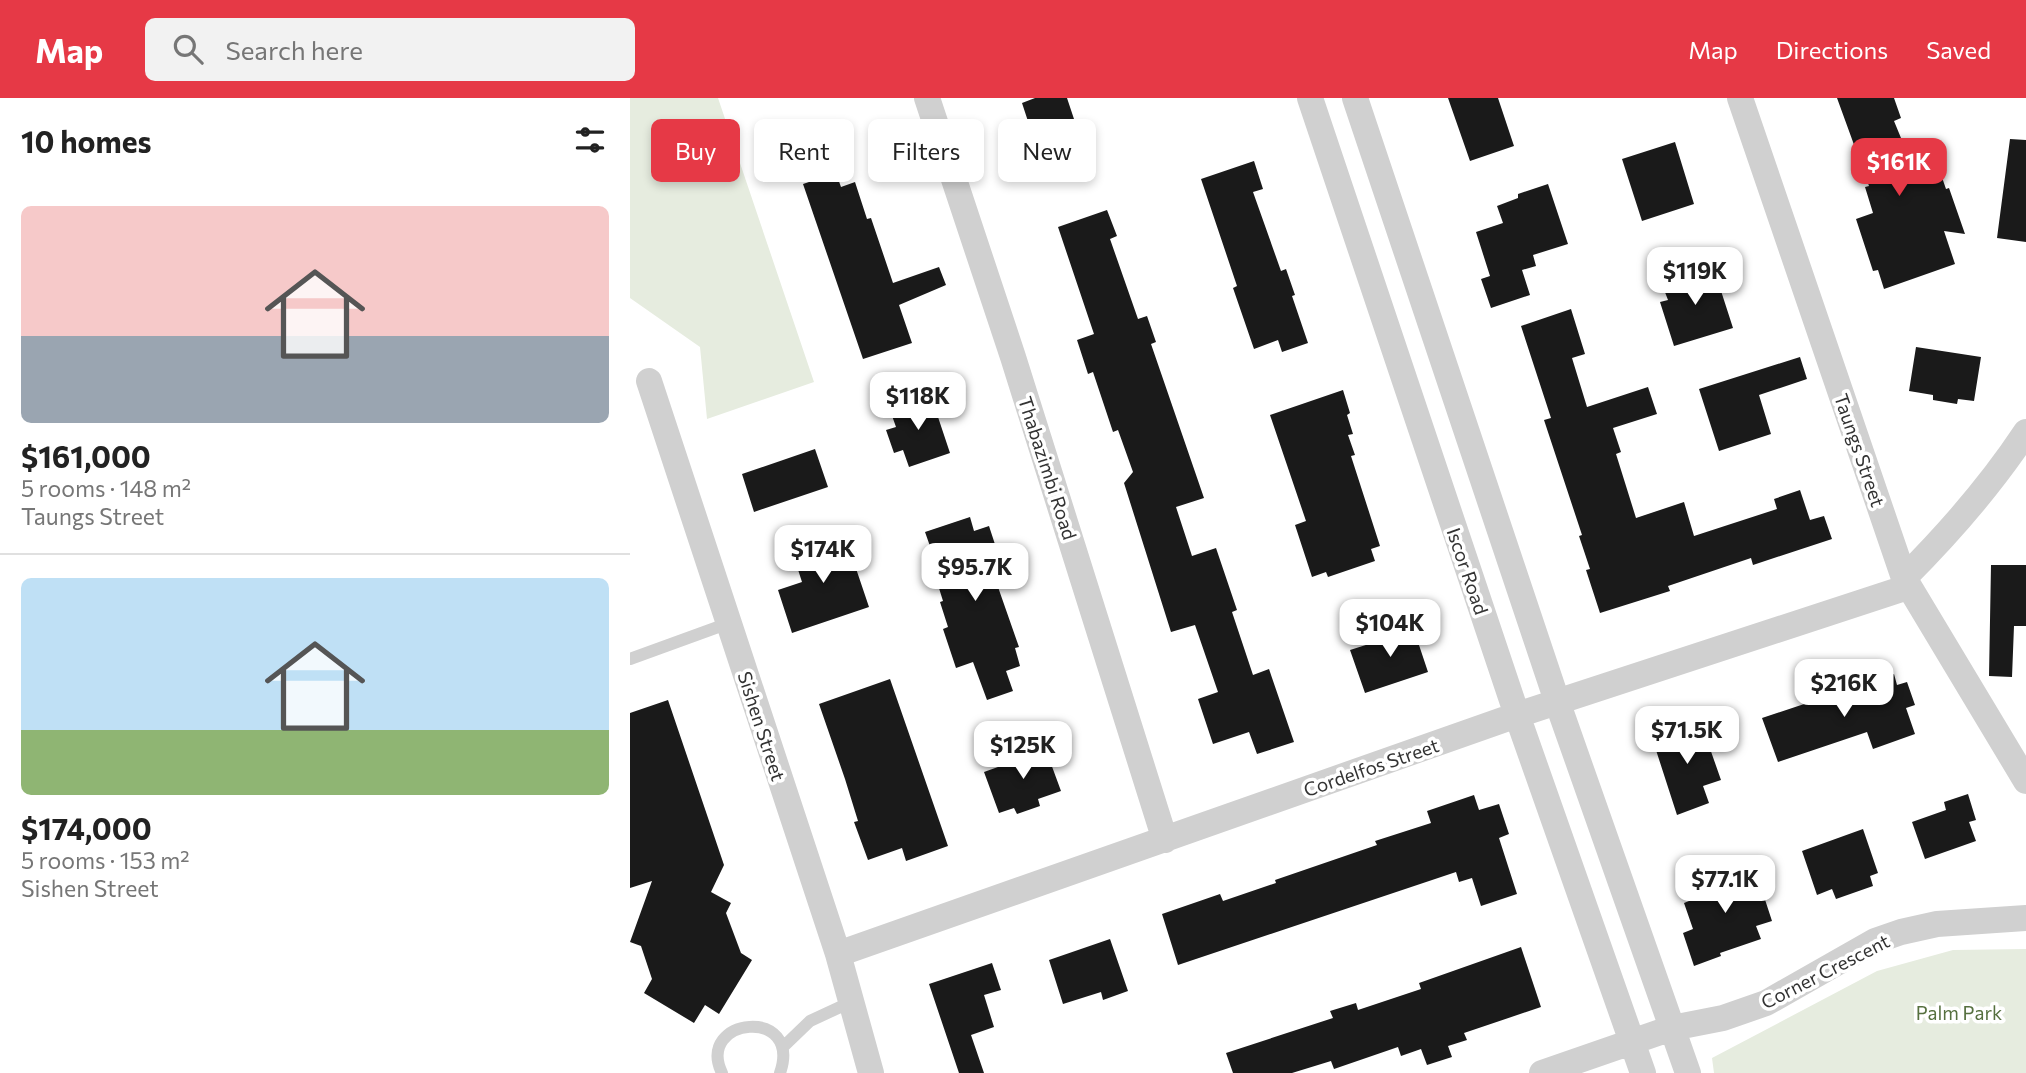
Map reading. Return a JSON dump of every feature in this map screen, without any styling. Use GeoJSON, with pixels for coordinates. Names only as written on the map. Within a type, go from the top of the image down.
{"type":"FeatureCollection","features":[{"type":"Feature","properties":{"kind":"street","name":"Thabazimbi Road"},"geometry":{"type":"LineString","coordinates":[[927,98],[1013,357],[1166,840]]}},
{"type":"Feature","properties":{"kind":"street","name":"Iscor Road"},"geometry":{"type":"LineString","coordinates":[[1310,98],[1517,715],[1633,1042]]}},
{"type":"Feature","properties":{"kind":"street"},"geometry":{"type":"LineString","coordinates":[[1355,98],[1558,704],[1688,1073]]}},
{"type":"Feature","properties":{"kind":"street","name":"Taungs Street"},"geometry":{"type":"LineString","coordinates":[[1740,98],[1906,583],[2026,782]]}},
{"type":"Feature","properties":{"kind":"street","name":"Sishen Street"},"geometry":{"type":"LineString","coordinates":[[649,382],[838,954],[871,1073]]}},
{"type":"Feature","properties":{"kind":"street","name":"Cordelfos Street"},"geometry":{"type":"LineString","coordinates":[[838,954],[1517,715],[1558,704],[1906,583],[1980,495],[2026,432]]}},
{"type":"Feature","properties":{"kind":"street","name":"Corner Crescent"},"geometry":{"type":"LineString","coordinates":[[1542,1073],[1672,1028],[1723,1018],[1766,1003],[1875,941],[1901,932],[1937,924],[2026,918]]}},
{"type":"Feature","properties":{"kind":"street"},"geometry":{"type":"LineString","coordinates":[[1633,1042],[1643,1073]]}},
{"type":"Feature","properties":{"kind":"lane"},"geometry":{"type":"LineString","coordinates":[[630,659],[729,623]]}},
{"type":"Feature","properties":{"kind":"lane"},"geometry":{"type":"LineString","coordinates":[[783,1047],[810,1021],[851,1002]]}},
{"type":"Feature","properties":{"kind":"lane"},"geometry":{"type":"LineString","coordinates":[[722,1073],[718,1054],[723,1040],[734,1030],[748,1025],[762,1027],[775,1035],[783,1047],[784,1062],[780,1073]]}},
{"type":"Feature","properties":{"kind":"green space"},"geometry":{"type":"Polygon","coordinates":[[[630,98],[718,98],[725,119],[651,119],[651,182],[740,182],[740,163],[814,382],[707,419],[700,347],[630,298],[630,98]]]}},
{"type":"Feature","properties":{"kind":"green space","name":"Palm Park"},"geometry":{"type":"Polygon","coordinates":[[[2026,949],[2026,1073],[1714,1073],[1712,1058],[1877,971],[1953,950],[2026,949]]]}},
{"type":"Feature","properties":{"kind":"building"},"geometry":{"type":"Polygon","coordinates":[[[1035,98],[1067,98],[1074,119],[1027,119],[1022,103],[1035,98]]]}},
{"type":"Feature","properties":{"kind":"building"},"geometry":{"type":"Polygon","coordinates":[[[1448,98],[1498,98],[1514,146],[1470,161],[1448,98]]]}},
{"type":"Feature","properties":{"kind":"building"},"geometry":{"type":"Polygon","coordinates":[[[1837,98],[1894,98],[1901,118],[1894,121],[1901,138],[1896,140],[1901,140],[1913,171],[1937,163],[1946,189],[1949,188],[1965,234],[1944,231],[1955,264],[1884,289],[1878,270],[1873,271],[1856,219],[1873,213],[1865,187],[1869,186],[1837,98]]]}},
{"type":"Feature","properties":{"kind":"building"},"geometry":{"type":"Polygon","coordinates":[[[2010,139],[2026,140],[2026,242],[1997,238],[2010,139]]]}},
{"type":"Feature","properties":{"kind":"building"},"geometry":{"type":"Polygon","coordinates":[[[1675,142],[1694,204],[1642,221],[1622,159],[1675,142]]]}},
{"type":"Feature","properties":{"kind":"building"},"geometry":{"type":"Polygon","coordinates":[[[1254,161],[1263,189],[1253,192],[1281,271],[1286,269],[1308,343],[1282,352],[1278,340],[1254,349],[1233,288],[1237,286],[1201,179],[1254,161]]]}},
{"type":"Feature","properties":{"kind":"building"},"geometry":{"type":"Polygon","coordinates":[[[839,182],[841,187],[855,182],[867,219],[871,218],[893,283],[939,267],[946,285],[899,305],[912,343],[863,359],[803,184],[839,182]]]}},
{"type":"Feature","properties":{"kind":"building"},"geometry":{"type":"Polygon","coordinates":[[[1548,184],[1568,244],[1533,255],[1536,266],[1522,270],[1530,295],[1491,308],[1481,279],[1490,276],[1476,232],[1503,223],[1497,206],[1518,198],[1518,194],[1548,184]]]}},
{"type":"Feature","properties":{"kind":"building"},"geometry":{"type":"Polygon","coordinates":[[[1107,210],[1117,236],[1110,239],[1138,319],[1147,316],[1156,342],[1151,344],[1204,498],[1176,507],[1192,556],[1216,548],[1237,610],[1232,612],[1253,675],[1269,669],[1294,742],[1257,754],[1249,732],[1213,744],[1198,699],[1218,692],[1195,625],[1171,632],[1124,483],[1133,472],[1118,430],[1113,432],[1093,372],[1088,374],[1077,340],[1094,334],[1058,227],[1107,210]]]}},
{"type":"Feature","properties":{"kind":"building"},"geometry":{"type":"Polygon","coordinates":[[[1713,266],[1733,328],[1674,346],[1660,302],[1668,300],[1661,282],[1713,266]]]}},
{"type":"Feature","properties":{"kind":"building"},"geometry":{"type":"Polygon","coordinates":[[[1571,309],[1585,354],[1572,358],[1587,407],[1648,387],[1657,414],[1613,428],[1621,452],[1616,454],[1636,518],[1684,502],[1694,536],[1777,509],[1774,499],[1800,490],[1810,520],[1824,516],[1832,539],[1753,565],[1751,558],[1668,586],[1670,591],[1600,613],[1586,570],[1590,569],[1579,536],[1582,535],[1544,420],[1551,418],[1521,326],[1571,309]]]}},
{"type":"Feature","properties":{"kind":"building"},"geometry":{"type":"Polygon","coordinates":[[[1916,347],[1981,357],[1974,401],[1958,399],[1957,404],[1933,400],[1933,395],[1909,391],[1916,347]]]}},
{"type":"Feature","properties":{"kind":"building"},"geometry":{"type":"Polygon","coordinates":[[[1800,357],[1807,379],[1759,395],[1771,434],[1719,451],[1699,389],[1800,357]]]}},
{"type":"Feature","properties":{"kind":"building"},"geometry":{"type":"Polygon","coordinates":[[[1343,390],[1353,434],[1348,435],[1355,455],[1351,456],[1380,546],[1371,549],[1375,561],[1328,577],[1326,572],[1312,577],[1295,525],[1306,521],[1270,415],[1343,390]]]}},
{"type":"Feature","properties":{"kind":"building"},"geometry":{"type":"Polygon","coordinates":[[[931,396],[950,453],[909,467],[903,450],[894,453],[886,430],[896,427],[890,410],[931,396]]]}},
{"type":"Feature","properties":{"kind":"building"},"geometry":{"type":"Polygon","coordinates":[[[815,449],[828,487],[754,512],[742,474],[815,449]]]}},
{"type":"Feature","properties":{"kind":"building"},"geometry":{"type":"Polygon","coordinates":[[[970,517],[974,531],[989,526],[1008,584],[998,587],[1019,647],[1015,648],[1020,666],[1006,671],[1013,691],[987,700],[973,662],[956,668],[943,629],[948,627],[938,585],[943,583],[925,532],[970,517]]]}},
{"type":"Feature","properties":{"kind":"building"},"geometry":{"type":"Polygon","coordinates":[[[844,533],[869,607],[792,633],[778,590],[802,582],[792,551],[844,533]]]}},
{"type":"Feature","properties":{"kind":"building"},"geometry":{"type":"Polygon","coordinates":[[[1991,565],[2026,565],[2026,626],[2014,626],[2012,677],[1989,676],[1991,565]]]}},
{"type":"Feature","properties":{"kind":"building"},"geometry":{"type":"Polygon","coordinates":[[[1411,621],[1428,672],[1365,693],[1350,650],[1388,638],[1385,630],[1411,621]]]}},
{"type":"Feature","properties":{"kind":"building"},"geometry":{"type":"Polygon","coordinates":[[[1894,674],[1897,685],[1907,682],[1915,705],[1906,708],[1915,734],[1873,749],[1867,732],[1778,762],[1762,718],[1894,674]]]}},
{"type":"Feature","properties":{"kind":"building"},"geometry":{"type":"Polygon","coordinates":[[[890,679],[948,846],[906,861],[902,848],[868,860],[854,822],[858,821],[845,779],[819,704],[890,679]]]}},
{"type":"Feature","properties":{"kind":"building"},"geometry":{"type":"Polygon","coordinates":[[[668,700],[724,865],[711,892],[731,903],[726,913],[741,953],[752,960],[719,1014],[705,1005],[694,1023],[644,993],[652,979],[641,946],[630,942],[652,881],[630,888],[630,713],[668,700]]]}},
{"type":"Feature","properties":{"kind":"building"},"geometry":{"type":"Polygon","coordinates":[[[1700,720],[1721,780],[1703,786],[1709,803],[1677,815],[1655,747],[1661,745],[1658,735],[1700,720]]]}},
{"type":"Feature","properties":{"kind":"building"},"geometry":{"type":"Polygon","coordinates":[[[1043,742],[1061,791],[1038,799],[1040,806],[1017,814],[1014,808],[999,813],[984,772],[1023,758],[1021,750],[1043,742]]]}},
{"type":"Feature","properties":{"kind":"building"},"geometry":{"type":"Polygon","coordinates":[[[1968,794],[1976,820],[1969,822],[1976,841],[1925,859],[1912,822],[1946,810],[1944,802],[1968,794]]]}},
{"type":"Feature","properties":{"kind":"building"},"geometry":{"type":"Polygon","coordinates":[[[1474,795],[1479,810],[1499,804],[1509,834],[1499,838],[1517,894],[1481,906],[1472,878],[1459,882],[1456,872],[1178,965],[1162,914],[1220,894],[1223,901],[1377,845],[1375,841],[1431,823],[1427,811],[1474,795]]]}},
{"type":"Feature","properties":{"kind":"building"},"geometry":{"type":"Polygon","coordinates":[[[1863,829],[1878,873],[1870,876],[1873,886],[1836,899],[1832,889],[1817,895],[1802,851],[1863,829]]]}},
{"type":"Feature","properties":{"kind":"building"},"geometry":{"type":"Polygon","coordinates":[[[1754,866],[1772,921],[1756,926],[1761,939],[1720,953],[1721,956],[1694,966],[1683,933],[1693,929],[1684,903],[1694,899],[1690,888],[1754,866]]]}},
{"type":"Feature","properties":{"kind":"building"},"geometry":{"type":"Polygon","coordinates":[[[1110,939],[1128,991],[1103,1000],[1101,992],[1063,1004],[1049,960],[1110,939]]]}},
{"type":"Feature","properties":{"kind":"building"},"geometry":{"type":"Polygon","coordinates":[[[1521,947],[1541,1007],[1464,1033],[1467,1040],[1448,1046],[1452,1057],[1427,1065],[1421,1049],[1401,1056],[1398,1047],[1334,1069],[1331,1061],[1292,1073],[1233,1073],[1226,1053],[1333,1018],[1330,1011],[1356,1003],[1358,1010],[1421,989],[1419,983],[1521,947]]]}},
{"type":"Feature","properties":{"kind":"building"},"geometry":{"type":"Polygon","coordinates":[[[992,963],[1001,990],[984,995],[994,1027],[971,1035],[984,1073],[959,1073],[929,984],[992,963]]]}}]}
